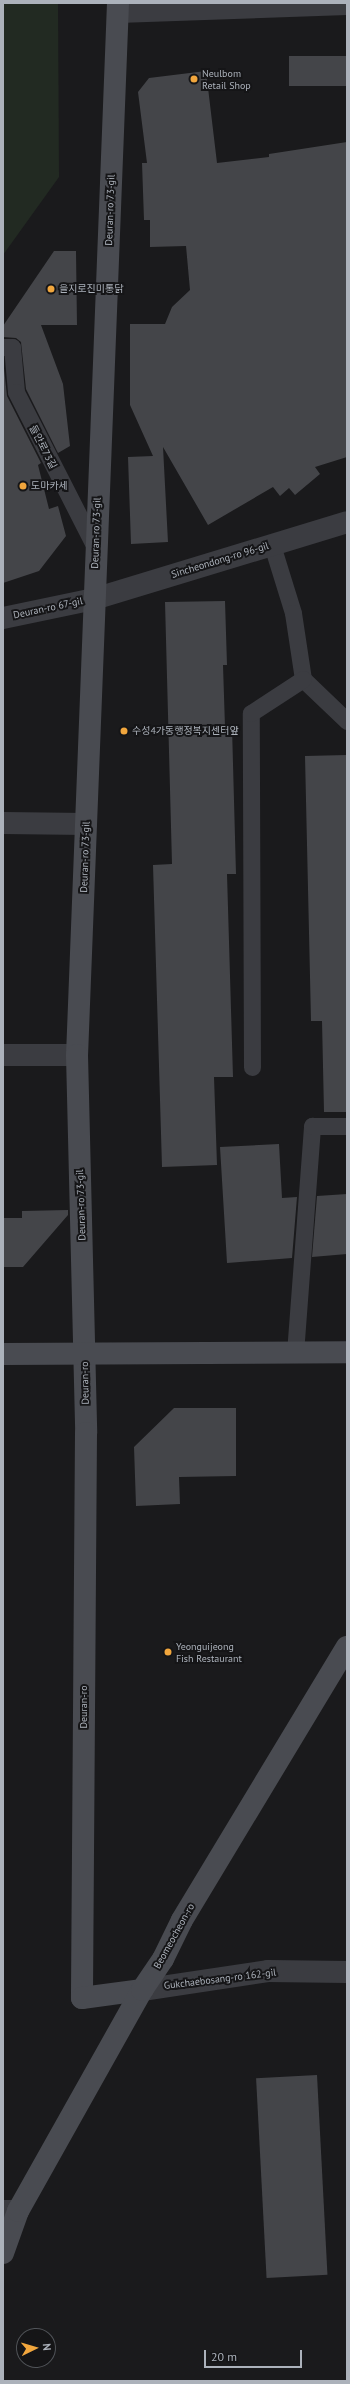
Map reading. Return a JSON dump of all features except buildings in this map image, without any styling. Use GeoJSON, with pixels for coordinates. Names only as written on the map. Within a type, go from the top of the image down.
{"type":"FeatureCollection","features":[{"type":"Feature","properties":{"kind":"street","name":"Deuran-ro 73-gil"},"geometry":{"type":"LineString","coordinates":[[85,1354],[76,1055],[118,8],[347,4]]}},
{"type":"Feature","properties":{"kind":"street","name":"Sincheondong-ro 96-gil"},"geometry":{"type":"LineString","coordinates":[[94,599],[347,522]]}},
{"type":"Feature","properties":{"kind":"street","name":"Deuran-ro 67-gil"},"geometry":{"type":"LineString","coordinates":[[3,618],[94,599]]}},
{"type":"Feature","properties":{"kind":"street"},"geometry":{"type":"LineString","coordinates":[[3,823],[86,824]]}},
{"type":"Feature","properties":{"kind":"street"},"geometry":{"type":"LineString","coordinates":[[3,1056],[76,1055]]}},
{"type":"Feature","properties":{"kind":"street","name":"Deuran-ro"},"geometry":{"type":"LineString","coordinates":[[3,1354],[347,1352]]}},
{"type":"Feature","properties":{"kind":"street","name":"Deuran-ro"},"geometry":{"type":"LineString","coordinates":[[85,1354],[82,1998],[142,1990]]}},
{"type":"Feature","properties":{"kind":"street","name":"Beomeocheon-ro"},"geometry":{"type":"LineString","coordinates":[[3,2252],[11,2211],[142,1990],[163,1959],[182,1920],[347,1647]]}},
{"type":"Feature","properties":{"kind":"street","name":"Gukchaebosang-ro 162-gil"},"geometry":{"type":"LineString","coordinates":[[142,1990],[268,1971],[347,1972]]}},
{"type":"Feature","properties":{"kind":"lane","name":"들안로73길"},"geometry":{"type":"LineString","coordinates":[[3,347],[12,347],[16,392],[96,550]]}},
{"type":"Feature","properties":{"kind":"lane"},"geometry":{"type":"LineString","coordinates":[[272,545],[293,613],[303,679],[347,721]]}},
{"type":"Feature","properties":{"kind":"lane"},"geometry":{"type":"LineString","coordinates":[[252,1067],[252,713],[303,679]]}},
{"type":"Feature","properties":{"kind":"lane"},"geometry":{"type":"LineString","coordinates":[[295,1353],[312,1126],[347,1126]]}},
{"type":"Feature","properties":{"kind":"shaded area"},"geometry":{"type":"Polygon","coordinates":[[[3,3],[58,3],[59,177],[3,255],[3,3]]]}},
{"type":"Feature","properties":{"kind":"place","name":"Neulbom Retail Shop"},"geometry":{"type":"Point","coordinates":[194,79]}},
{"type":"Feature","properties":{"kind":"place","name":"을지로진미통닭"},"geometry":{"type":"Point","coordinates":[51,289]}},
{"type":"Feature","properties":{"kind":"place","name":"도마카세"},"geometry":{"type":"Point","coordinates":[23,486]}},
{"type":"Feature","properties":{"kind":"place","name":"수성4가동행정복지센터앞"},"geometry":{"type":"Point","coordinates":[124,731]}},
{"type":"Feature","properties":{"kind":"place","name":"Yeonguijeong Fish Restaurant"},"geometry":{"type":"Point","coordinates":[168,1652]}}]}
